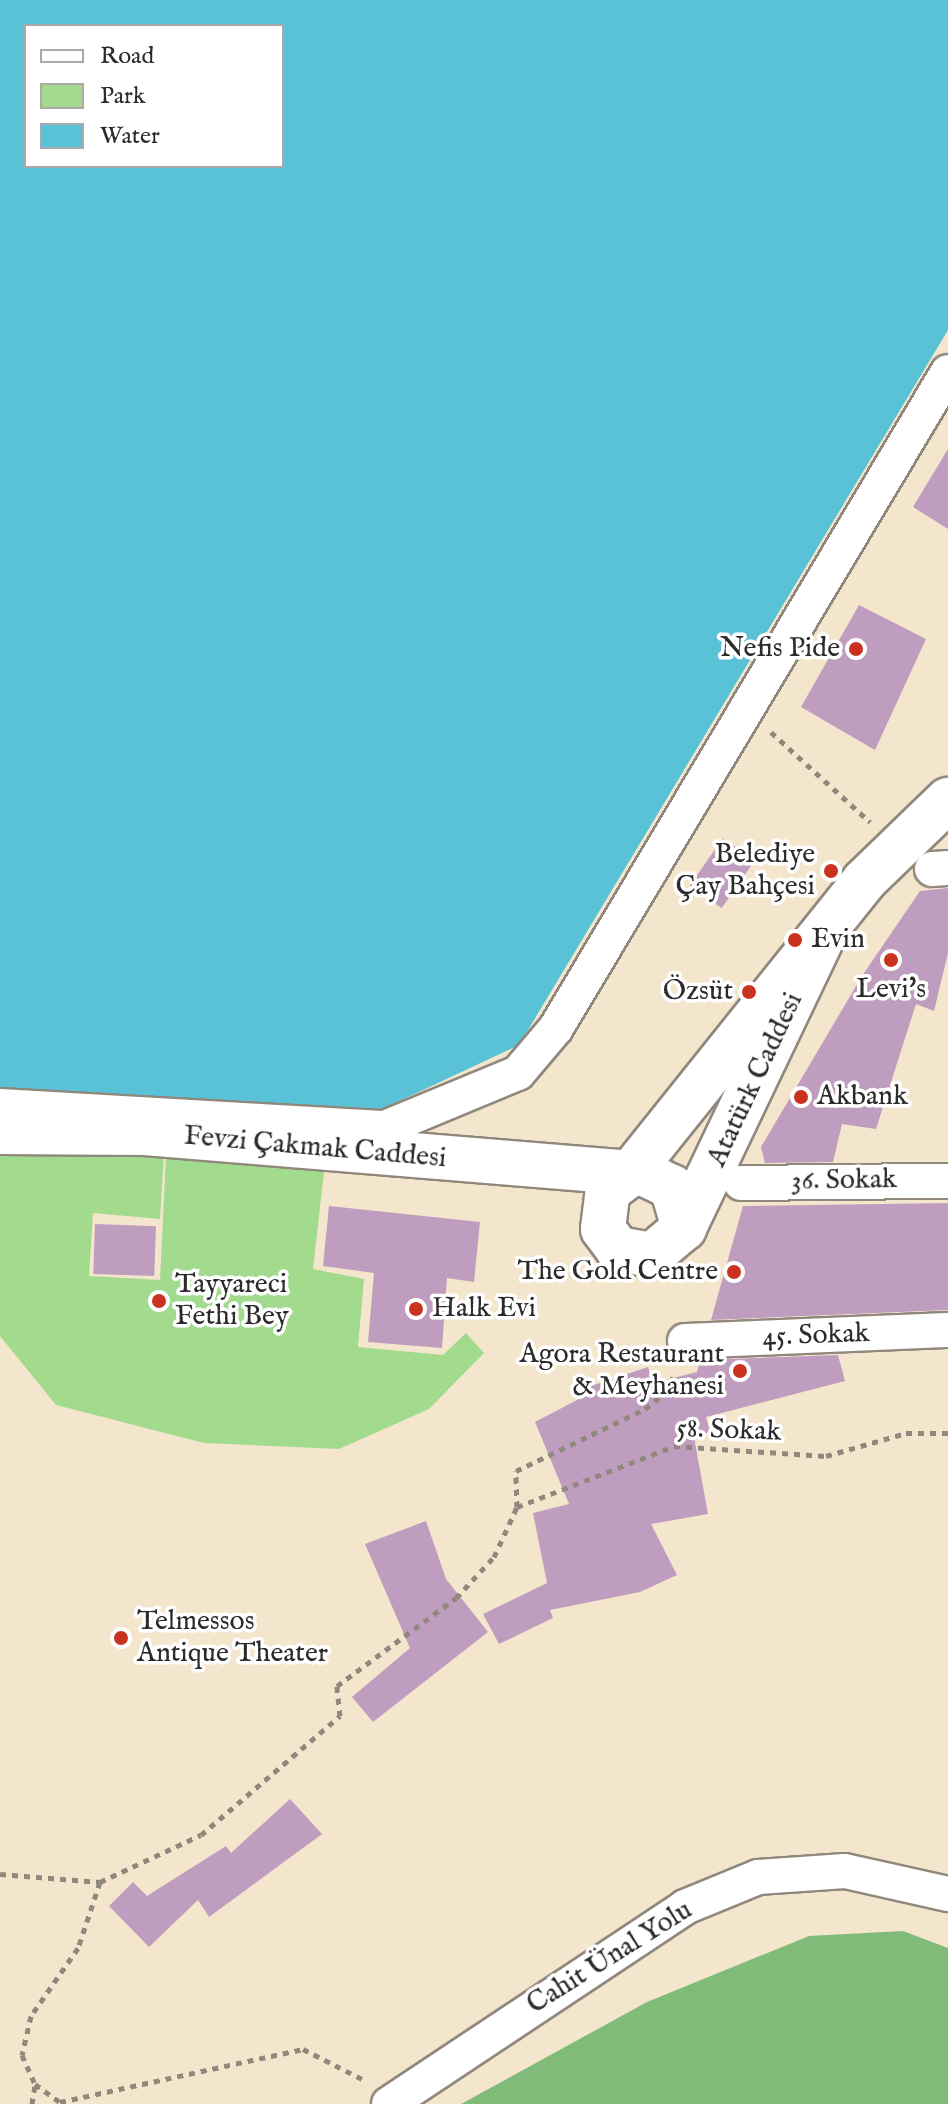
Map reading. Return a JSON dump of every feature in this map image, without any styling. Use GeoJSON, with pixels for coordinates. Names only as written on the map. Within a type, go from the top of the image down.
{"type":"FeatureCollection","features":[{"type":"Feature","properties":{"kind":"street"},"geometry":{"type":"LineString","coordinates":[[0,1106],[385,1128],[518,1073],[556,1028],[948,372]]}},
{"type":"Feature","properties":{"kind":"street","name":"Atatürk Caddesi"},"geometry":{"type":"LineString","coordinates":[[825,932],[684,1228],[652,1255],[618,1249],[603,1229],[608,1191],[628,1176],[864,881],[948,800]]}},
{"type":"Feature","properties":{"kind":"street","name":"Fevzi Çakmak Caddesi"},"geometry":{"type":"LineString","coordinates":[[0,1132],[145,1133],[531,1170],[628,1176]]}},
{"type":"Feature","properties":{"kind":"street"},"geometry":{"type":"LineString","coordinates":[[531,1170],[603,1229]]}},
{"type":"Feature","properties":{"kind":"street","name":"Atatürk Caddesi"},"geometry":{"type":"LineString","coordinates":[[628,1176],[658,1177],[672,1187],[684,1228]]}},
{"type":"Feature","properties":{"kind":"street","name":"36. Sokak"},"geometry":{"type":"LineString","coordinates":[[741,1183],[948,1181]]}},
{"type":"Feature","properties":{"kind":"street","name":"45. Sokak"},"geometry":{"type":"LineString","coordinates":[[685,1341],[948,1330]]}},
{"type":"Feature","properties":{"kind":"street","name":"Cahit Ünal Yolu"},"geometry":{"type":"LineString","coordinates":[[392,2102],[685,1907],[758,1877],[845,1871],[948,1894]]}},
{"type":"Feature","properties":{"kind":"path"},"geometry":{"type":"LineString","coordinates":[[744,714],[799,751],[880,833]]}},
{"type":"Feature","properties":{"kind":"path"},"geometry":{"type":"LineString","coordinates":[[0,1874],[100,1882],[201,1835],[340,1716],[337,1686],[456,1598],[494,1557],[517,1507],[516,1471],[665,1393],[685,1341]]}},
{"type":"Feature","properties":{"kind":"path","name":"58. Sokak"},"geometry":{"type":"LineString","coordinates":[[517,1507],[674,1446],[826,1456],[906,1433],[948,1433]]}},
{"type":"Feature","properties":{"kind":"path"},"geometry":{"type":"LineString","coordinates":[[100,1882],[78,1948],[31,2016],[22,2055],[35,2084],[60,2102],[303,2049],[345,2066],[392,2102]]}},
{"type":"Feature","properties":{"kind":"path"},"geometry":{"type":"LineString","coordinates":[[32,2104],[35,2084]]}},
{"type":"Feature","properties":{"kind":"green space"},"geometry":{"type":"Polygon","coordinates":[[[0,1146],[164,1154],[160,1219],[93,1213],[89,1276],[160,1280],[166,1156],[324,1172],[313,1269],[364,1279],[358,1347],[443,1355],[466,1333],[484,1353],[429,1409],[339,1449],[204,1443],[56,1405],[0,1336],[0,1146]]]}},
{"type":"Feature","properties":{"kind":"green space"},"geometry":{"type":"Polygon","coordinates":[[[903,1931],[948,1948],[948,2104],[461,2104],[647,2002],[809,1936],[903,1931]]]}},
{"type":"Feature","properties":{"kind":"water"},"geometry":{"type":"Polygon","coordinates":[[[0,0],[948,0],[948,330],[519,1045],[374,1113],[0,1093],[0,0]]]}},
{"type":"Feature","properties":{"kind":"building"},"geometry":{"type":"Polygon","coordinates":[[[948,449],[948,529],[913,507],[948,449]]]}},
{"type":"Feature","properties":{"kind":"building"},"geometry":{"type":"Polygon","coordinates":[[[859,605],[926,639],[875,750],[801,707],[859,605]]]}},
{"type":"Feature","properties":{"kind":"building"},"geometry":{"type":"Polygon","coordinates":[[[723,838],[755,860],[722,908],[690,886],[723,838]]]}},
{"type":"Feature","properties":{"kind":"building"},"geometry":{"type":"Polygon","coordinates":[[[948,888],[948,953],[934,1011],[916,1004],[876,1129],[842,1124],[833,1162],[765,1163],[761,1147],[862,976],[920,891],[948,888]]]}},
{"type":"Feature","properties":{"kind":"building"},"geometry":{"type":"Polygon","coordinates":[[[948,1203],[948,1310],[711,1320],[743,1206],[948,1203]]]}},
{"type":"Feature","properties":{"kind":"building"},"geometry":{"type":"Polygon","coordinates":[[[329,1206],[480,1222],[474,1282],[447,1278],[442,1348],[368,1342],[374,1273],[323,1266],[329,1206]]]}},
{"type":"Feature","properties":{"kind":"building"},"geometry":{"type":"Polygon","coordinates":[[[95,1224],[156,1226],[154,1276],[93,1274],[95,1224]]]}},
{"type":"Feature","properties":{"kind":"building"},"geometry":{"type":"Polygon","coordinates":[[[838,1355],[845,1381],[706,1417],[710,1432],[694,1437],[708,1514],[651,1524],[677,1575],[640,1592],[550,1610],[553,1618],[499,1644],[483,1614],[547,1583],[533,1513],[569,1504],[535,1422],[579,1399],[576,1391],[648,1367],[653,1383],[697,1372],[700,1360],[838,1355]]]}},
{"type":"Feature","properties":{"kind":"building"},"geometry":{"type":"Polygon","coordinates":[[[426,1521],[446,1579],[488,1632],[373,1722],[352,1697],[410,1648],[365,1544],[426,1521]]]}},
{"type":"Feature","properties":{"kind":"building"},"geometry":{"type":"Polygon","coordinates":[[[290,1799],[322,1834],[209,1917],[198,1900],[149,1947],[109,1906],[133,1882],[147,1896],[226,1846],[231,1853],[290,1799]]]}},
{"type":"Feature","properties":{"kind":"place","name":"Nefis Pide"},"geometry":{"type":"Point","coordinates":[856,649]}},
{"type":"Feature","properties":{"kind":"place","name":"Belediye Çay Bahçesi"},"geometry":{"type":"Point","coordinates":[831,871]}},
{"type":"Feature","properties":{"kind":"place","name":"Evin"},"geometry":{"type":"Point","coordinates":[795,940]}},
{"type":"Feature","properties":{"kind":"place","name":"Levi's"},"geometry":{"type":"Point","coordinates":[891,960]}},
{"type":"Feature","properties":{"kind":"place","name":"Özsüt"},"geometry":{"type":"Point","coordinates":[749,992]}},
{"type":"Feature","properties":{"kind":"place","name":"Akbank"},"geometry":{"type":"Point","coordinates":[801,1097]}},
{"type":"Feature","properties":{"kind":"place","name":"The Gold Centre"},"geometry":{"type":"Point","coordinates":[734,1272]}},
{"type":"Feature","properties":{"kind":"place","name":"Tayyareci Fethi Bey"},"geometry":{"type":"Point","coordinates":[159,1301]}},
{"type":"Feature","properties":{"kind":"place","name":"Halk Evi"},"geometry":{"type":"Point","coordinates":[416,1309]}},
{"type":"Feature","properties":{"kind":"place","name":"Agora Restaurant & Meyhanesi"},"geometry":{"type":"Point","coordinates":[740,1371]}},
{"type":"Feature","properties":{"kind":"place","name":"Telmessos Antique Theater"},"geometry":{"type":"Point","coordinates":[121,1638]}}]}
